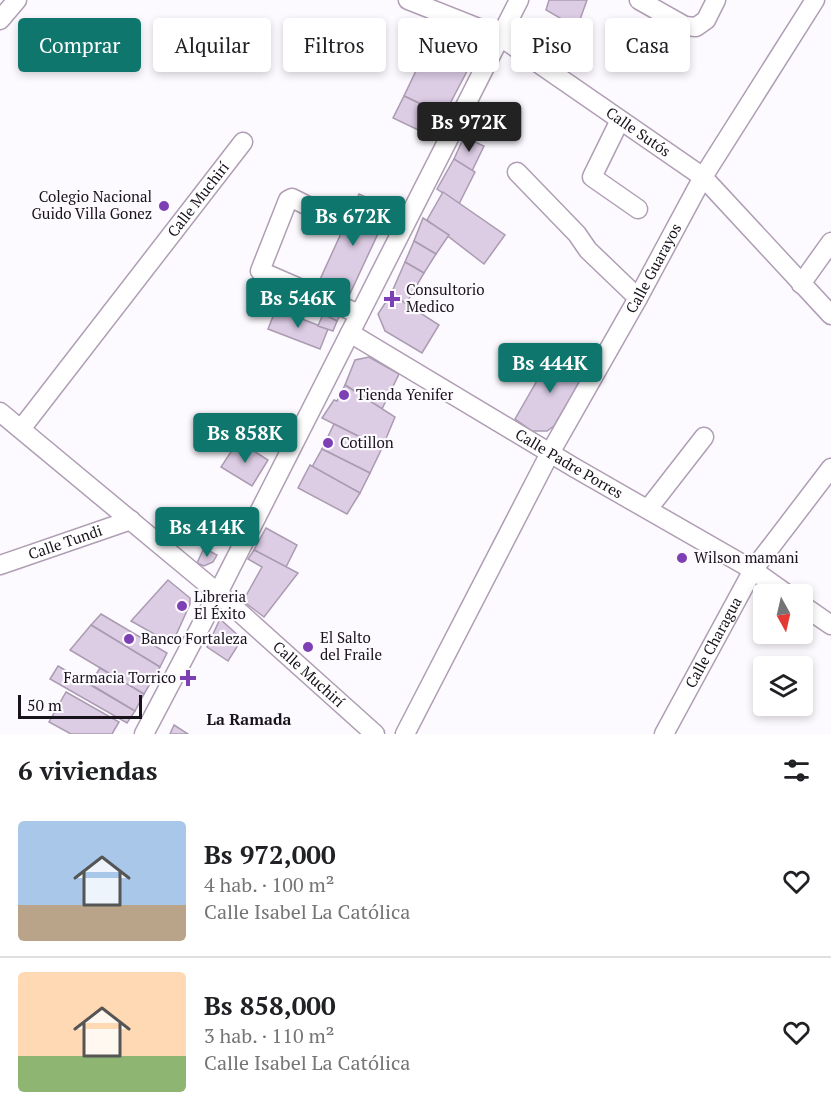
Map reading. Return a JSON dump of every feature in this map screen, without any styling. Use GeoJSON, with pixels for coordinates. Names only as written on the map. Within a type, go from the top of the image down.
{"type":"FeatureCollection","features":[{"type":"Feature","properties":{"kind":"street"},"geometry":{"type":"LineString","coordinates":[[0,20],[17,0]]}},
{"type":"Feature","properties":{"kind":"street","name":"Calle Sutós"},"geometry":{"type":"LineString","coordinates":[[408,0],[454,18]]}},
{"type":"Feature","properties":{"kind":"street"},"geometry":{"type":"LineString","coordinates":[[499,36],[519,0]]}},
{"type":"Feature","properties":{"kind":"street"},"geometry":{"type":"LineString","coordinates":[[639,0],[686,26],[696,27],[706,20],[716,0]]}},
{"type":"Feature","properties":{"kind":"street","name":"Calle Guarayos"},"geometry":{"type":"LineString","coordinates":[[405,734],[550,453],[638,298],[703,177],[815,0]]}},
{"type":"Feature","properties":{"kind":"street","name":"Calle Sutós"},"geometry":{"type":"LineString","coordinates":[[499,36],[703,177],[831,315]]}},
{"type":"Feature","properties":{"kind":"street"},"geometry":{"type":"LineString","coordinates":[[144,734],[218,593],[481,72]]}},
{"type":"Feature","properties":{"kind":"street"},"geometry":{"type":"LineString","coordinates":[[620,120],[592,177],[638,209]]}},
{"type":"Feature","properties":{"kind":"street","name":"Calle Muchirí"},"geometry":{"type":"LineString","coordinates":[[21,429],[243,142]]}},
{"type":"Feature","properties":{"kind":"street"},"geometry":{"type":"LineString","coordinates":[[517,172],[577,234],[588,250],[638,298]]}},
{"type":"Feature","properties":{"kind":"street"},"geometry":{"type":"LineString","coordinates":[[328,216],[292,198],[288,200],[260,271],[359,314]]}},
{"type":"Feature","properties":{"kind":"street"},"geometry":{"type":"LineString","coordinates":[[801,284],[831,242]]}},
{"type":"Feature","properties":{"kind":"street","name":"Calle Padre Porres"},"geometry":{"type":"LineString","coordinates":[[350,333],[550,453],[753,570],[773,584]]}},
{"type":"Feature","properties":{"kind":"street","name":"Calle Muchirí"},"geometry":{"type":"LineString","coordinates":[[0,411],[218,593],[375,734]]}},
{"type":"Feature","properties":{"kind":"street"},"geometry":{"type":"LineString","coordinates":[[648,509],[704,437]]}},
{"type":"Feature","properties":{"kind":"street","name":"Calle Charagua"},"geometry":{"type":"LineString","coordinates":[[664,734],[753,570],[831,468]]}},
{"type":"Feature","properties":{"kind":"street","name":"Calle Tundi"},"geometry":{"type":"LineString","coordinates":[[0,565],[131,520]]}},
{"type":"Feature","properties":{"kind":"street"},"geometry":{"type":"LineString","coordinates":[[813,613],[831,625]]}},
{"type":"Feature","properties":{"kind":"building"},"geometry":{"type":"Polygon","coordinates":[[[549,0],[587,0],[581,18],[560,18],[546,10],[549,0]]]}},
{"type":"Feature","properties":{"kind":"building"},"geometry":{"type":"Polygon","coordinates":[[[415,72],[467,72],[444,115],[404,96],[415,72]]]}},
{"type":"Feature","properties":{"kind":"building"},"geometry":{"type":"Polygon","coordinates":[[[404,96],[444,115],[433,137],[393,118],[404,96]]]}},
{"type":"Feature","properties":{"kind":"building"},"geometry":{"type":"Polygon","coordinates":[[[464,137],[484,146],[472,171],[454,159],[464,137]]]}},
{"type":"Feature","properties":{"kind":"building"},"geometry":{"type":"Polygon","coordinates":[[[454,159],[475,172],[459,204],[437,189],[454,159]]]}},
{"type":"Feature","properties":{"kind":"building"},"geometry":{"type":"Polygon","coordinates":[[[443,192],[505,235],[484,264],[427,220],[443,192]]]}},
{"type":"Feature","properties":{"kind":"building"},"geometry":{"type":"Polygon","coordinates":[[[359,194],[390,208],[347,300],[317,286],[359,194]]]}},
{"type":"Feature","properties":{"kind":"building"},"geometry":{"type":"Polygon","coordinates":[[[423,218],[449,235],[436,254],[414,241],[423,218]]]}},
{"type":"Feature","properties":{"kind":"building"},"geometry":{"type":"Polygon","coordinates":[[[414,241],[436,254],[424,273],[405,262],[414,241]]]}},
{"type":"Feature","properties":{"kind":"building"},"geometry":{"type":"Polygon","coordinates":[[[405,262],[424,273],[406,304],[391,294],[405,262]]]}},
{"type":"Feature","properties":{"kind":"building"},"geometry":{"type":"Polygon","coordinates":[[[391,294],[439,325],[422,353],[385,331],[378,314],[391,294]]]}},
{"type":"Feature","properties":{"kind":"building"},"geometry":{"type":"Polygon","coordinates":[[[327,304],[342,311],[337,321],[323,314],[327,304]]]}},
{"type":"Feature","properties":{"kind":"building"},"geometry":{"type":"Polygon","coordinates":[[[276,309],[328,329],[320,349],[268,329],[276,309]]]}},
{"type":"Feature","properties":{"kind":"building"},"geometry":{"type":"Polygon","coordinates":[[[323,314],[337,321],[333,331],[318,326],[323,314]]]}},
{"type":"Feature","properties":{"kind":"building"},"geometry":{"type":"Polygon","coordinates":[[[554,351],[585,373],[554,426],[547,431],[532,431],[515,419],[554,351]]]}},
{"type":"Feature","properties":{"kind":"building"},"geometry":{"type":"Polygon","coordinates":[[[369,357],[399,374],[382,409],[345,385],[355,360],[369,357]]]}},
{"type":"Feature","properties":{"kind":"building"},"geometry":{"type":"Polygon","coordinates":[[[345,385],[395,417],[382,448],[322,418],[334,400],[337,401],[345,385]]]}},
{"type":"Feature","properties":{"kind":"building"},"geometry":{"type":"Polygon","coordinates":[[[334,424],[382,448],[370,473],[322,449],[334,424]]]}},
{"type":"Feature","properties":{"kind":"building"},"geometry":{"type":"Polygon","coordinates":[[[238,441],[268,460],[252,486],[221,467],[238,441]]]}},
{"type":"Feature","properties":{"kind":"building"},"geometry":{"type":"Polygon","coordinates":[[[322,449],[370,473],[360,493],[312,467],[322,449]]]}},
{"type":"Feature","properties":{"kind":"building"},"geometry":{"type":"Polygon","coordinates":[[[310,465],[360,493],[347,514],[298,488],[310,465]]]}},
{"type":"Feature","properties":{"kind":"building"},"geometry":{"type":"Polygon","coordinates":[[[266,528],[297,545],[286,567],[254,550],[266,528]]]}},
{"type":"Feature","properties":{"kind":"building"},"geometry":{"type":"Polygon","coordinates":[[[204,548],[217,555],[213,562],[204,566],[197,563],[204,548]]]}},
{"type":"Feature","properties":{"kind":"building"},"geometry":{"type":"Polygon","coordinates":[[[254,550],[298,573],[264,617],[243,601],[262,567],[248,559],[254,550]]]}},
{"type":"Feature","properties":{"kind":"building"},"geometry":{"type":"Polygon","coordinates":[[[168,580],[190,598],[190,604],[172,644],[131,621],[168,580]]]}},
{"type":"Feature","properties":{"kind":"building","name":"Banco Fortaleza"},"geometry":{"type":"Polygon","coordinates":[[[101,614],[167,653],[160,667],[91,625],[101,614]]]}},
{"type":"Feature","properties":{"kind":"building"},"geometry":{"type":"Polygon","coordinates":[[[220,619],[242,639],[228,661],[207,647],[220,619]]]}},
{"type":"Feature","properties":{"kind":"building"},"geometry":{"type":"Polygon","coordinates":[[[91,625],[160,667],[144,694],[70,650],[91,625]]]}},
{"type":"Feature","properties":{"kind":"building"},"geometry":{"type":"Polygon","coordinates":[[[58,666],[135,711],[127,723],[50,679],[58,666]]]}},
{"type":"Feature","properties":{"kind":"building"},"geometry":{"type":"Polygon","coordinates":[[[100,668],[144,694],[135,711],[90,684],[100,668]]]}},
{"type":"Feature","properties":{"kind":"building"},"geometry":{"type":"Polygon","coordinates":[[[66,692],[119,722],[112,734],[71,734],[49,722],[66,692]]]}},
{"type":"Feature","properties":{"kind":"building"},"geometry":{"type":"Polygon","coordinates":[[[174,725],[188,734],[170,734],[174,725]]]}},
{"type":"Feature","properties":{"kind":"place","name":"Colegio Nacional Guido Villa Gonez"},"geometry":{"type":"Point","coordinates":[164,206]}},
{"type":"Feature","properties":{"kind":"place","name":"Consultorio Medico"},"geometry":{"type":"Point","coordinates":[392,299]}},
{"type":"Feature","properties":{"kind":"place","name":"Tienda Yenifer"},"geometry":{"type":"Point","coordinates":[344,395]}},
{"type":"Feature","properties":{"kind":"place","name":"Cotillon"},"geometry":{"type":"Point","coordinates":[328,443]}},
{"type":"Feature","properties":{"kind":"place","name":"Wilson mamani"},"geometry":{"type":"Point","coordinates":[682,558]}},
{"type":"Feature","properties":{"kind":"place","name":"Libreria El Éxito"},"geometry":{"type":"Point","coordinates":[182,606]}},
{"type":"Feature","properties":{"kind":"place","name":"Banco Fortaleza"},"geometry":{"type":"Point","coordinates":[129,639]}},
{"type":"Feature","properties":{"kind":"place","name":"El Salto del Fraile"},"geometry":{"type":"Point","coordinates":[308,647]}},
{"type":"Feature","properties":{"kind":"place","name":"Farmacia Torrico"},"geometry":{"type":"Point","coordinates":[188,678]}},
{"type":"Feature","properties":{"kind":"district","name":"La Ramada"},"geometry":{"type":"Point","coordinates":[249,719]}}]}
